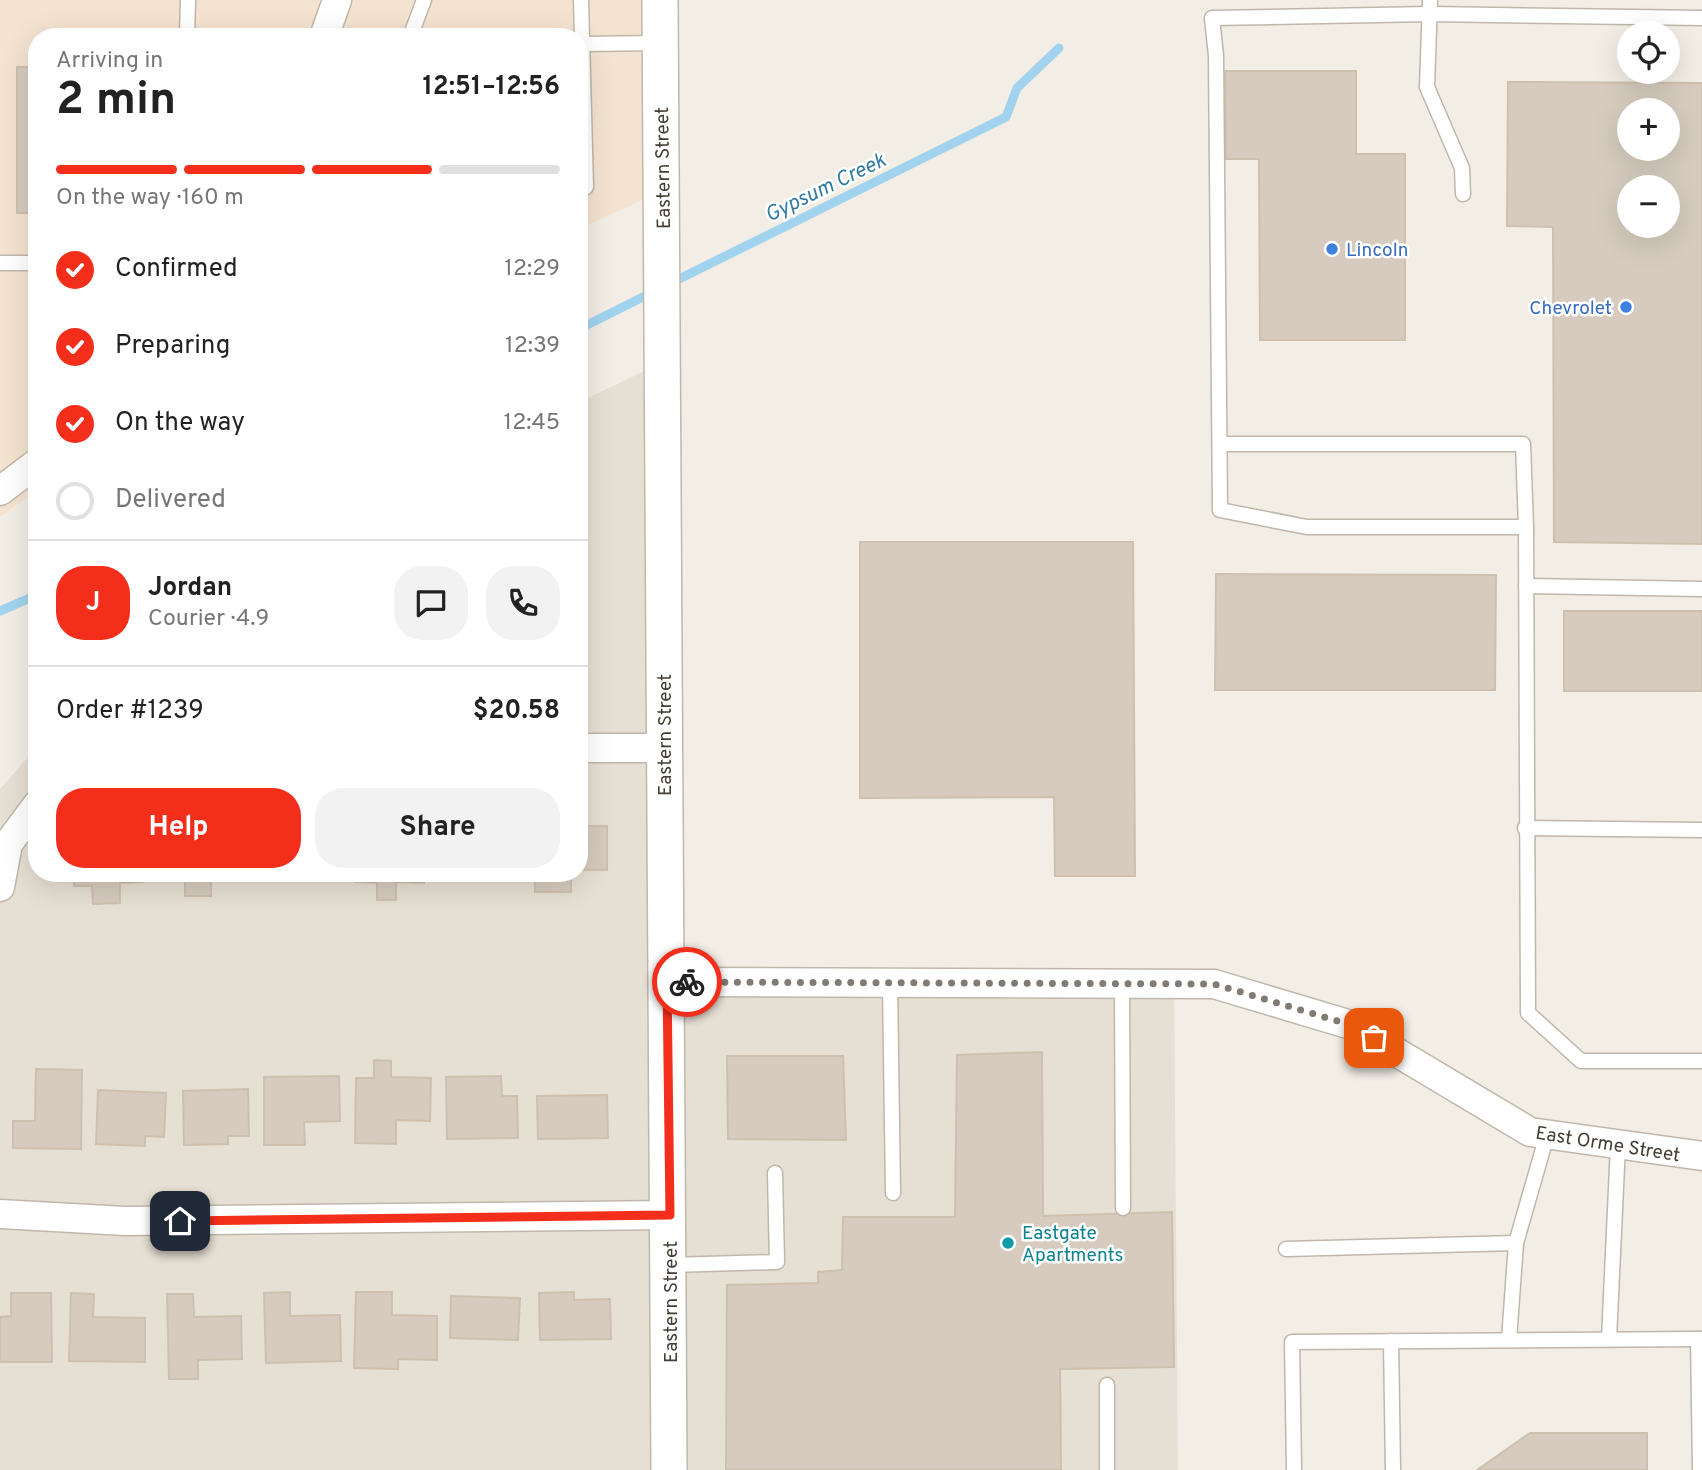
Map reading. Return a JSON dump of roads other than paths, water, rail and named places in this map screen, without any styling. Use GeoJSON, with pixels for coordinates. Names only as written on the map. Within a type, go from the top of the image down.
{"type":"FeatureCollection","features":[{"type":"Feature","properties":{"kind":"street"},"geometry":{"type":"LineString","coordinates":[[327,28],[337,0]]}},
{"type":"Feature","properties":{"kind":"street","name":"Eastern Street"},"geometry":{"type":"LineString","coordinates":[[660,0],[664,362],[663,748],[670,1215],[669,1470]]}},
{"type":"Feature","properties":{"kind":"street"},"geometry":{"type":"LineString","coordinates":[[0,491],[28,470]]}},
{"type":"Feature","properties":{"kind":"street"},"geometry":{"type":"LineString","coordinates":[[588,748],[663,748]]}},
{"type":"Feature","properties":{"kind":"street"},"geometry":{"type":"LineString","coordinates":[[0,887],[8,844],[28,817]]}},
{"type":"Feature","properties":{"kind":"street","name":"East Orme Street"},"geometry":{"type":"LineString","coordinates":[[667,982],[1214,984],[1351,1025],[1530,1132],[1702,1156]]}},
{"type":"Feature","properties":{"kind":"street"},"geometry":{"type":"LineString","coordinates":[[0,1214],[125,1221],[670,1215]]}},
{"type":"Feature","properties":{"kind":"lane"},"geometry":{"type":"LineString","coordinates":[[187,28],[188,0]]}},
{"type":"Feature","properties":{"kind":"lane"},"geometry":{"type":"LineString","coordinates":[[413,28],[424,0]]}},
{"type":"Feature","properties":{"kind":"lane"},"geometry":{"type":"LineString","coordinates":[[582,0],[583,28]]}},
{"type":"Feature","properties":{"kind":"lane"},"geometry":{"type":"LineString","coordinates":[[1430,7],[1427,87],[1462,168],[1463,194]]}},
{"type":"Feature","properties":{"kind":"lane"},"geometry":{"type":"LineString","coordinates":[[1526,527],[1307,527],[1220,510],[1216,56],[1212,18],[1430,7],[1702,19]]}},
{"type":"Feature","properties":{"kind":"lane"},"geometry":{"type":"LineString","coordinates":[[588,44],[660,43]]}},
{"type":"Feature","properties":{"kind":"lane"},"geometry":{"type":"LineString","coordinates":[[0,263],[28,263]]}},
{"type":"Feature","properties":{"kind":"lane"},"geometry":{"type":"LineString","coordinates":[[1220,444],[1523,444],[1526,527],[1525,828],[1528,1013],[1581,1061],[1702,1061]]}},
{"type":"Feature","properties":{"kind":"lane"},"geometry":{"type":"LineString","coordinates":[[1526,586],[1702,589]]}},
{"type":"Feature","properties":{"kind":"lane"},"geometry":{"type":"LineString","coordinates":[[1525,828],[1702,830]]}},
{"type":"Feature","properties":{"kind":"lane"},"geometry":{"type":"LineString","coordinates":[[890,983],[893,1193]]}},
{"type":"Feature","properties":{"kind":"lane"},"geometry":{"type":"LineString","coordinates":[[1122,984],[1123,1208]]}},
{"type":"Feature","properties":{"kind":"lane"},"geometry":{"type":"LineString","coordinates":[[1509,1340],[1516,1243],[1547,1135]]}},
{"type":"Feature","properties":{"kind":"lane"},"geometry":{"type":"LineString","coordinates":[[1609,1339],[1618,1145]]}},
{"type":"Feature","properties":{"kind":"lane"},"geometry":{"type":"LineString","coordinates":[[670,1265],[777,1262],[775,1173]]}},
{"type":"Feature","properties":{"kind":"lane"},"geometry":{"type":"LineString","coordinates":[[1286,1249],[1516,1243]]}},
{"type":"Feature","properties":{"kind":"lane"},"geometry":{"type":"LineString","coordinates":[[1294,1470],[1292,1342],[1700,1339],[1700,1470]]}},
{"type":"Feature","properties":{"kind":"lane"},"geometry":{"type":"LineString","coordinates":[[1391,1341],[1393,1470]]}},
{"type":"Feature","properties":{"kind":"lane"},"geometry":{"type":"LineString","coordinates":[[1107,1385],[1107,1470]]}},
{"type":"Feature","properties":{"kind":"waterway","name":"Gypsum Creek"},"geometry":{"type":"LineString","coordinates":[[671,283],[1006,117],[1017,88],[1059,48]]}},
{"type":"Feature","properties":{"kind":"waterway","name":"Gypsum Creek"},"geometry":{"type":"LineString","coordinates":[[588,324],[655,291]]}},
{"type":"Feature","properties":{"kind":"waterway","name":"Gypsum Creek"},"geometry":{"type":"LineString","coordinates":[[0,611],[28,599]]}},
{"type":"Feature","properties":{"kind":"place","name":"Lincoln"},"geometry":{"type":"Point","coordinates":[1332,249]}},
{"type":"Feature","properties":{"kind":"place","name":"Chevrolet"},"geometry":{"type":"Point","coordinates":[1626,307]}},
{"type":"Feature","properties":{"kind":"place","name":"Eastgate Apartments"},"geometry":{"type":"Point","coordinates":[1008,1243]}}]}
